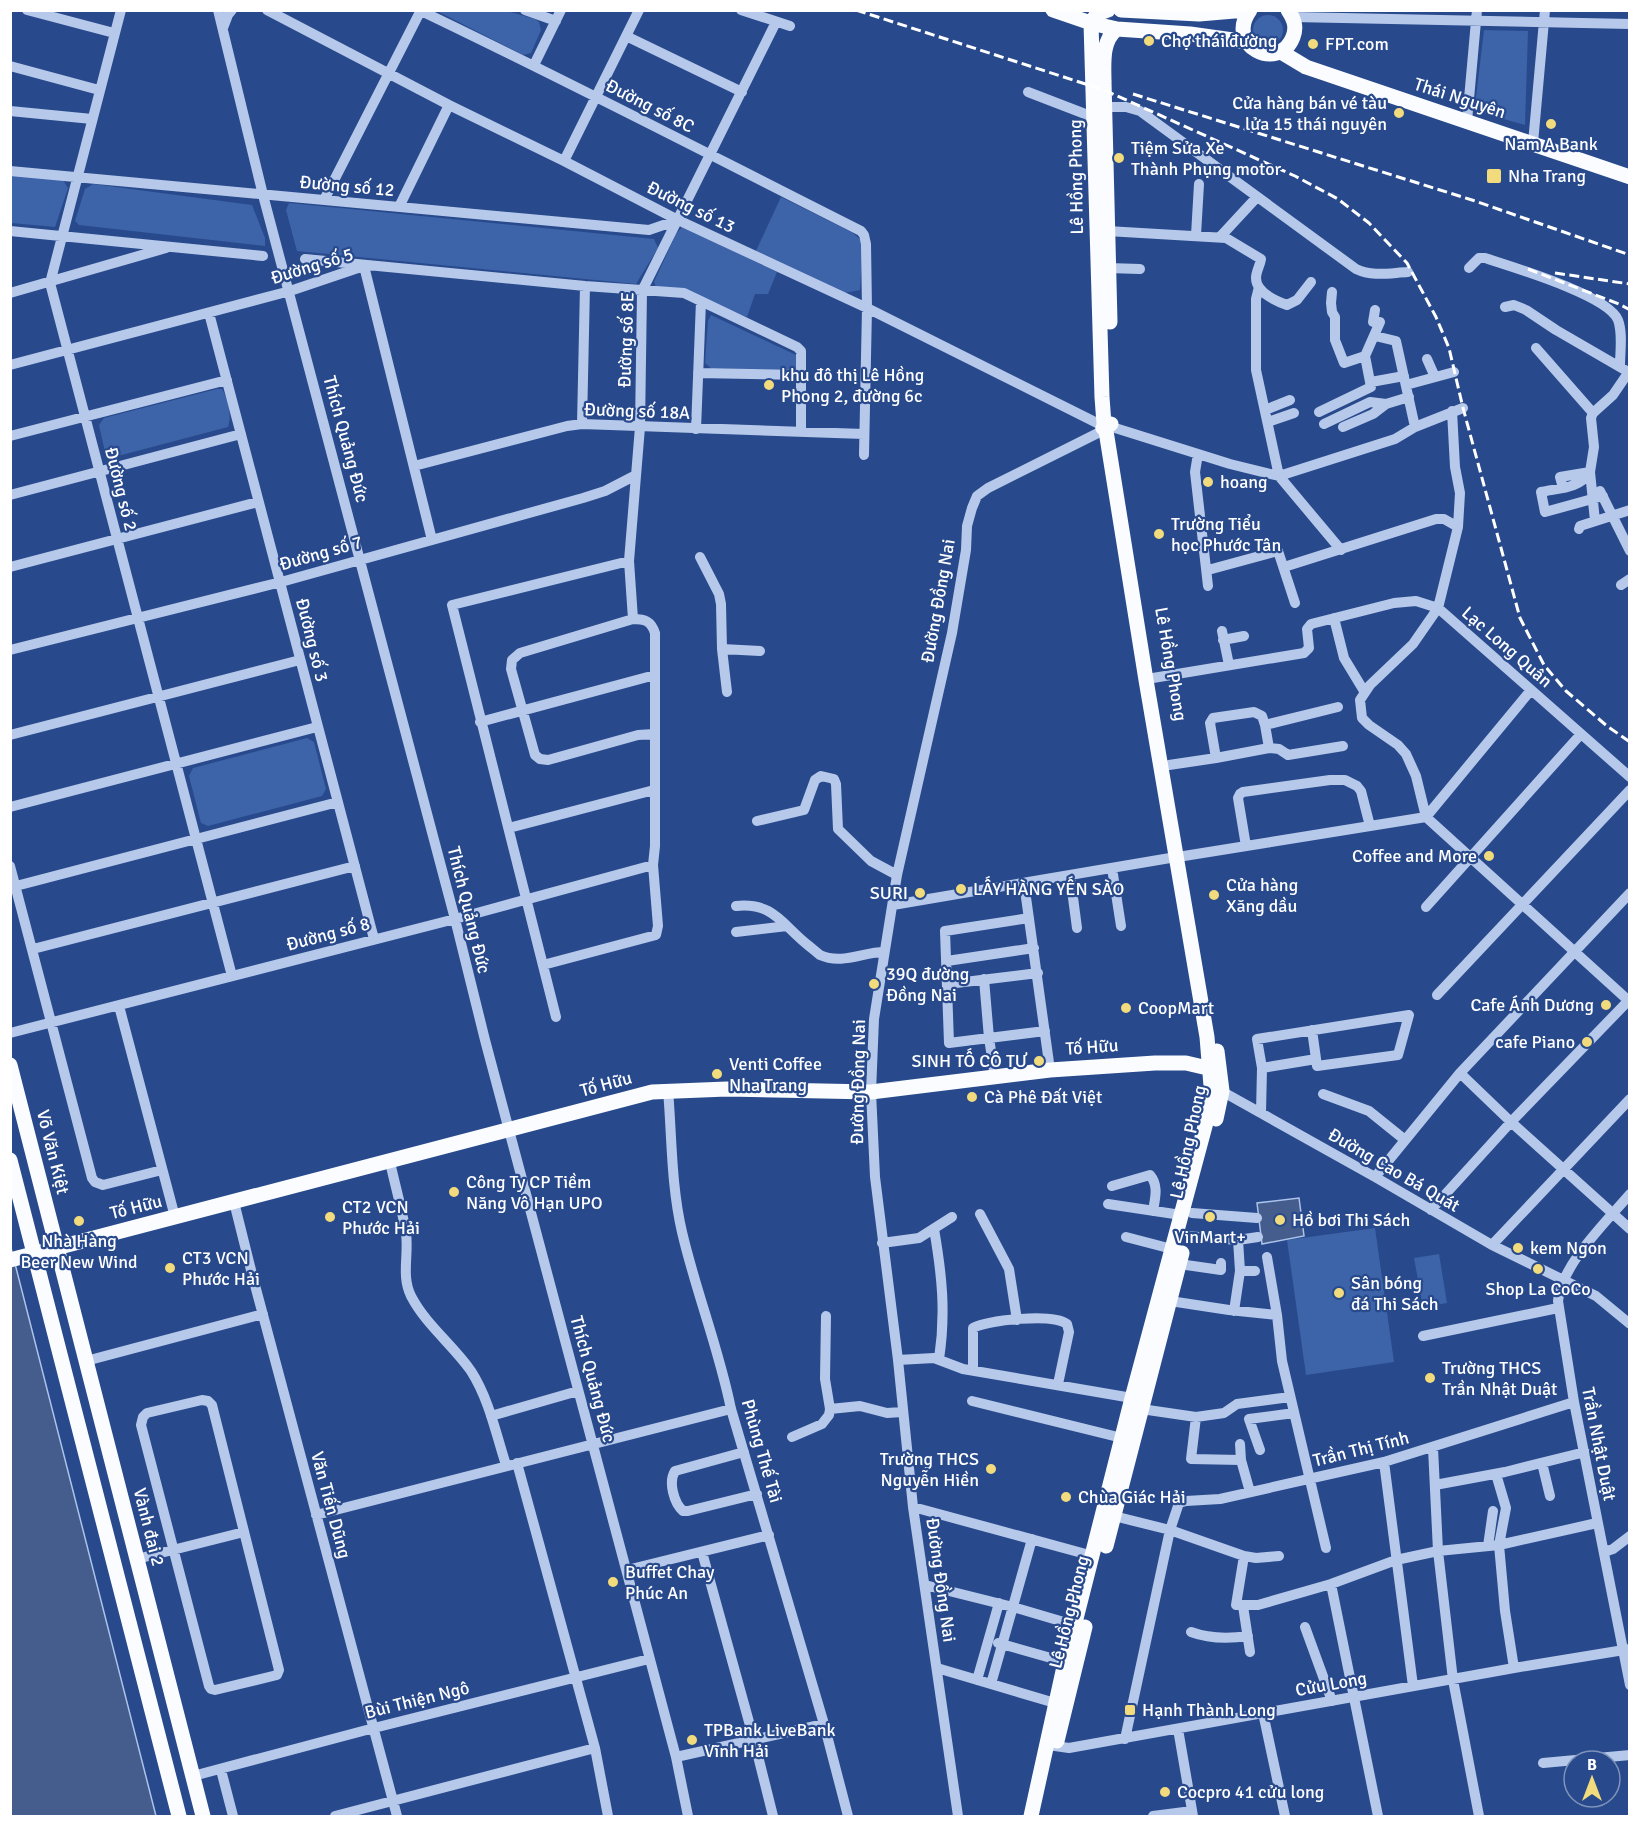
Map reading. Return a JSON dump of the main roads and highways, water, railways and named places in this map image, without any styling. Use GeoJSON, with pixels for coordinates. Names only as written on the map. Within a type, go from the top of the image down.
{"type":"FeatureCollection","features":[{"type":"Feature","properties":{"kind":"main road"},"geometry":{"type":"LineString","coordinates":[[1053,10],[1117,29],[1190,34],[1247,42]]}},
{"type":"Feature","properties":{"kind":"main road"},"geometry":{"type":"LineString","coordinates":[[1091,23],[1097,14],[1108,10]]}},
{"type":"Feature","properties":{"kind":"main road"},"geometry":{"type":"LineString","coordinates":[[1130,11],[1199,14],[1248,10],[1243,27],[1247,42],[1254,50],[1264,54],[1281,52],[1290,44],[1294,34],[1290,14]]}},
{"type":"Feature","properties":{"kind":"main road","name":"Lê Hồng Phong"},"geometry":{"type":"LineString","coordinates":[[1091,23],[1107,231],[1108,427]]}},
{"type":"Feature","properties":{"kind":"main road","name":"Lê Hồng Phong"},"geometry":{"type":"LineString","coordinates":[[1109,1515],[1122,1438],[1136,1404],[1170,1301],[1186,1236],[1187,1214],[1208,1115],[1216,1088],[1215,1070],[1108,427],[1101,373],[1097,110],[1106,44],[1117,29]]}},
{"type":"Feature","properties":{"kind":"main road","name":"Thái Nguyên"},"geometry":{"type":"LineString","coordinates":[[1281,52],[1306,68],[1629,177]]}},
{"type":"Feature","properties":{"kind":"main road","name":"Lê Hồng Phong"},"geometry":{"type":"LineString","coordinates":[[1150,679],[1169,765],[1180,857]]}},
{"type":"Feature","properties":{"kind":"main road","name":"Tố Hữu"},"geometry":{"type":"LineString","coordinates":[[14,1259],[652,1092],[668,1090],[872,1092],[1050,1070],[1155,1063],[1186,1064],[1215,1070]]}},
{"type":"Feature","properties":{"kind":"main road","name":"Võ Văn Kiệt"},"geometry":{"type":"LineString","coordinates":[[10,1065],[57,1248]]}},
{"type":"Feature","properties":{"kind":"main road"},"geometry":{"type":"LineString","coordinates":[[10,1160],[179,1816]]}},
{"type":"Feature","properties":{"kind":"main road","name":"Lê Hồng Phong"},"geometry":{"type":"LineString","coordinates":[[1041,1816],[1051,1745],[1054,1703],[1074,1625],[1109,1515],[1172,1249],[1187,1214]]}},
{"type":"Feature","properties":{"kind":"main road","name":"Vành đai 2"},"geometry":{"type":"LineString","coordinates":[[57,1248],[203,1816]]}},
{"type":"Feature","properties":{"kind":"main road","name":"Lê Hồng Phong"},"geometry":{"type":"LineString","coordinates":[[1031,1816],[1051,1745],[1097,1552]]}},
{"type":"Feature","properties":{"kind":"main road"},"geometry":{"type":"LineString","coordinates":[[114,1564],[137,1559]]}},
{"type":"Feature","properties":{"kind":"main road"},"geometry":{"type":"LineString","coordinates":[[170,1782],[193,1776]]}},
{"type":"Feature","properties":{"kind":"railway"},"geometry":{"type":"LineString","coordinates":[[856,10],[1104,90],[1295,176],[1338,199],[1369,223],[1407,263],[1436,317],[1449,348],[1520,618],[1544,665],[1566,691],[1607,726],[1630,742]]}},
{"type":"Feature","properties":{"kind":"railway"},"geometry":{"type":"LineString","coordinates":[[1133,94],[1472,200],[1630,255]]}},
{"type":"Feature","properties":{"kind":"railway"},"geometry":{"type":"LineString","coordinates":[[1528,269],[1630,310]]}},
{"type":"Feature","properties":{"kind":"railway"},"geometry":{"type":"LineString","coordinates":[[1555,273],[1630,284]]}},
{"type":"Feature","properties":{"kind":"place","name":"Chợ thái đường"},"geometry":{"type":"Point","coordinates":[1149,41]}},
{"type":"Feature","properties":{"kind":"place","name":"FPT.com"},"geometry":{"type":"Point","coordinates":[1313,44]}},
{"type":"Feature","properties":{"kind":"place","name":"Cửa hàng bán vé tàu lửa 15 thái nguyên"},"geometry":{"type":"Point","coordinates":[1399,113]}},
{"type":"Feature","properties":{"kind":"place","name":"Nam A Bank"},"geometry":{"type":"Point","coordinates":[1551,124]}},
{"type":"Feature","properties":{"kind":"place","name":"Tiệm Sửa Xe Thành Phụng motor"},"geometry":{"type":"Point","coordinates":[1119,158]}},
{"type":"Feature","properties":{"kind":"place","name":"Nha Trang"},"geometry":{"type":"Point","coordinates":[1494,176]}},
{"type":"Feature","properties":{"kind":"place","name":"khu đô thị Lê Hồng Phong 2, đường 6c"},"geometry":{"type":"Point","coordinates":[769,385]}},
{"type":"Feature","properties":{"kind":"place","name":"hoang"},"geometry":{"type":"Point","coordinates":[1208,482]}},
{"type":"Feature","properties":{"kind":"place","name":"Trường Tiểu học Phước Tân"},"geometry":{"type":"Point","coordinates":[1159,534]}},
{"type":"Feature","properties":{"kind":"place","name":"Coffee and More"},"geometry":{"type":"Point","coordinates":[1489,856]}},
{"type":"Feature","properties":{"kind":"place","name":"LẤY HÀNG YẾN SÀO"},"geometry":{"type":"Point","coordinates":[961,889]}},
{"type":"Feature","properties":{"kind":"place","name":"SURI"},"geometry":{"type":"Point","coordinates":[920,893]}},
{"type":"Feature","properties":{"kind":"place","name":"Cửa hàng Xăng dầu"},"geometry":{"type":"Point","coordinates":[1214,895]}},
{"type":"Feature","properties":{"kind":"place","name":"39Q đường Đồng Nai"},"geometry":{"type":"Point","coordinates":[874,984]}},
{"type":"Feature","properties":{"kind":"place","name":"Cafe Ánh Dương"},"geometry":{"type":"Point","coordinates":[1606,1005]}},
{"type":"Feature","properties":{"kind":"place","name":"CoopMart"},"geometry":{"type":"Point","coordinates":[1126,1008]}},
{"type":"Feature","properties":{"kind":"place","name":"cafe Piano"},"geometry":{"type":"Point","coordinates":[1587,1042]}},
{"type":"Feature","properties":{"kind":"place","name":"SINH TỐ CÔ TƯ"},"geometry":{"type":"Point","coordinates":[1039,1061]}},
{"type":"Feature","properties":{"kind":"place","name":"Venti Coffee Nha Trang"},"geometry":{"type":"Point","coordinates":[717,1074]}},
{"type":"Feature","properties":{"kind":"place","name":"Cà Phê Đất Việt"},"geometry":{"type":"Point","coordinates":[972,1097]}},
{"type":"Feature","properties":{"kind":"place","name":"Công Ty CP Tiềm Năng Vô Hạn UPO"},"geometry":{"type":"Point","coordinates":[454,1192]}},
{"type":"Feature","properties":{"kind":"place","name":"CT2 VCN Phước Hải"},"geometry":{"type":"Point","coordinates":[330,1217]}},
{"type":"Feature","properties":{"kind":"place","name":"VinMart+"},"geometry":{"type":"Point","coordinates":[1210,1217]}},
{"type":"Feature","properties":{"kind":"place","name":"Hồ bơi Thi Sách"},"geometry":{"type":"Point","coordinates":[1280,1220]}},
{"type":"Feature","properties":{"kind":"place","name":"Nhà Hàng Beer New Wind"},"geometry":{"type":"Point","coordinates":[79,1221]}},
{"type":"Feature","properties":{"kind":"place","name":"kem Ngon"},"geometry":{"type":"Point","coordinates":[1518,1248]}},
{"type":"Feature","properties":{"kind":"place","name":"CT3 VCN Phước Hải"},"geometry":{"type":"Point","coordinates":[170,1268]}},
{"type":"Feature","properties":{"kind":"place","name":"Shop La CoCo"},"geometry":{"type":"Point","coordinates":[1538,1269]}},
{"type":"Feature","properties":{"kind":"place","name":"Sân bóng đá Thi Sách"},"geometry":{"type":"Point","coordinates":[1339,1293]}},
{"type":"Feature","properties":{"kind":"place","name":"Trường THCS Trần Nhật Duật"},"geometry":{"type":"Point","coordinates":[1430,1378]}},
{"type":"Feature","properties":{"kind":"place","name":"Trường THCS Nguyễn Hiền"},"geometry":{"type":"Point","coordinates":[991,1469]}},
{"type":"Feature","properties":{"kind":"place","name":"Chùa Giác Hải"},"geometry":{"type":"Point","coordinates":[1066,1497]}},
{"type":"Feature","properties":{"kind":"place","name":"Buffet Chay Phúc An"},"geometry":{"type":"Point","coordinates":[613,1582]}},
{"type":"Feature","properties":{"kind":"place","name":"Hạnh Thành Long"},"geometry":{"type":"Point","coordinates":[1130,1710]}},
{"type":"Feature","properties":{"kind":"place","name":"TPBank LiveBank Vĩnh Hải"},"geometry":{"type":"Point","coordinates":[692,1740]}},
{"type":"Feature","properties":{"kind":"place","name":"Cocpro 41 cửu long"},"geometry":{"type":"Point","coordinates":[1165,1792]}}]}
